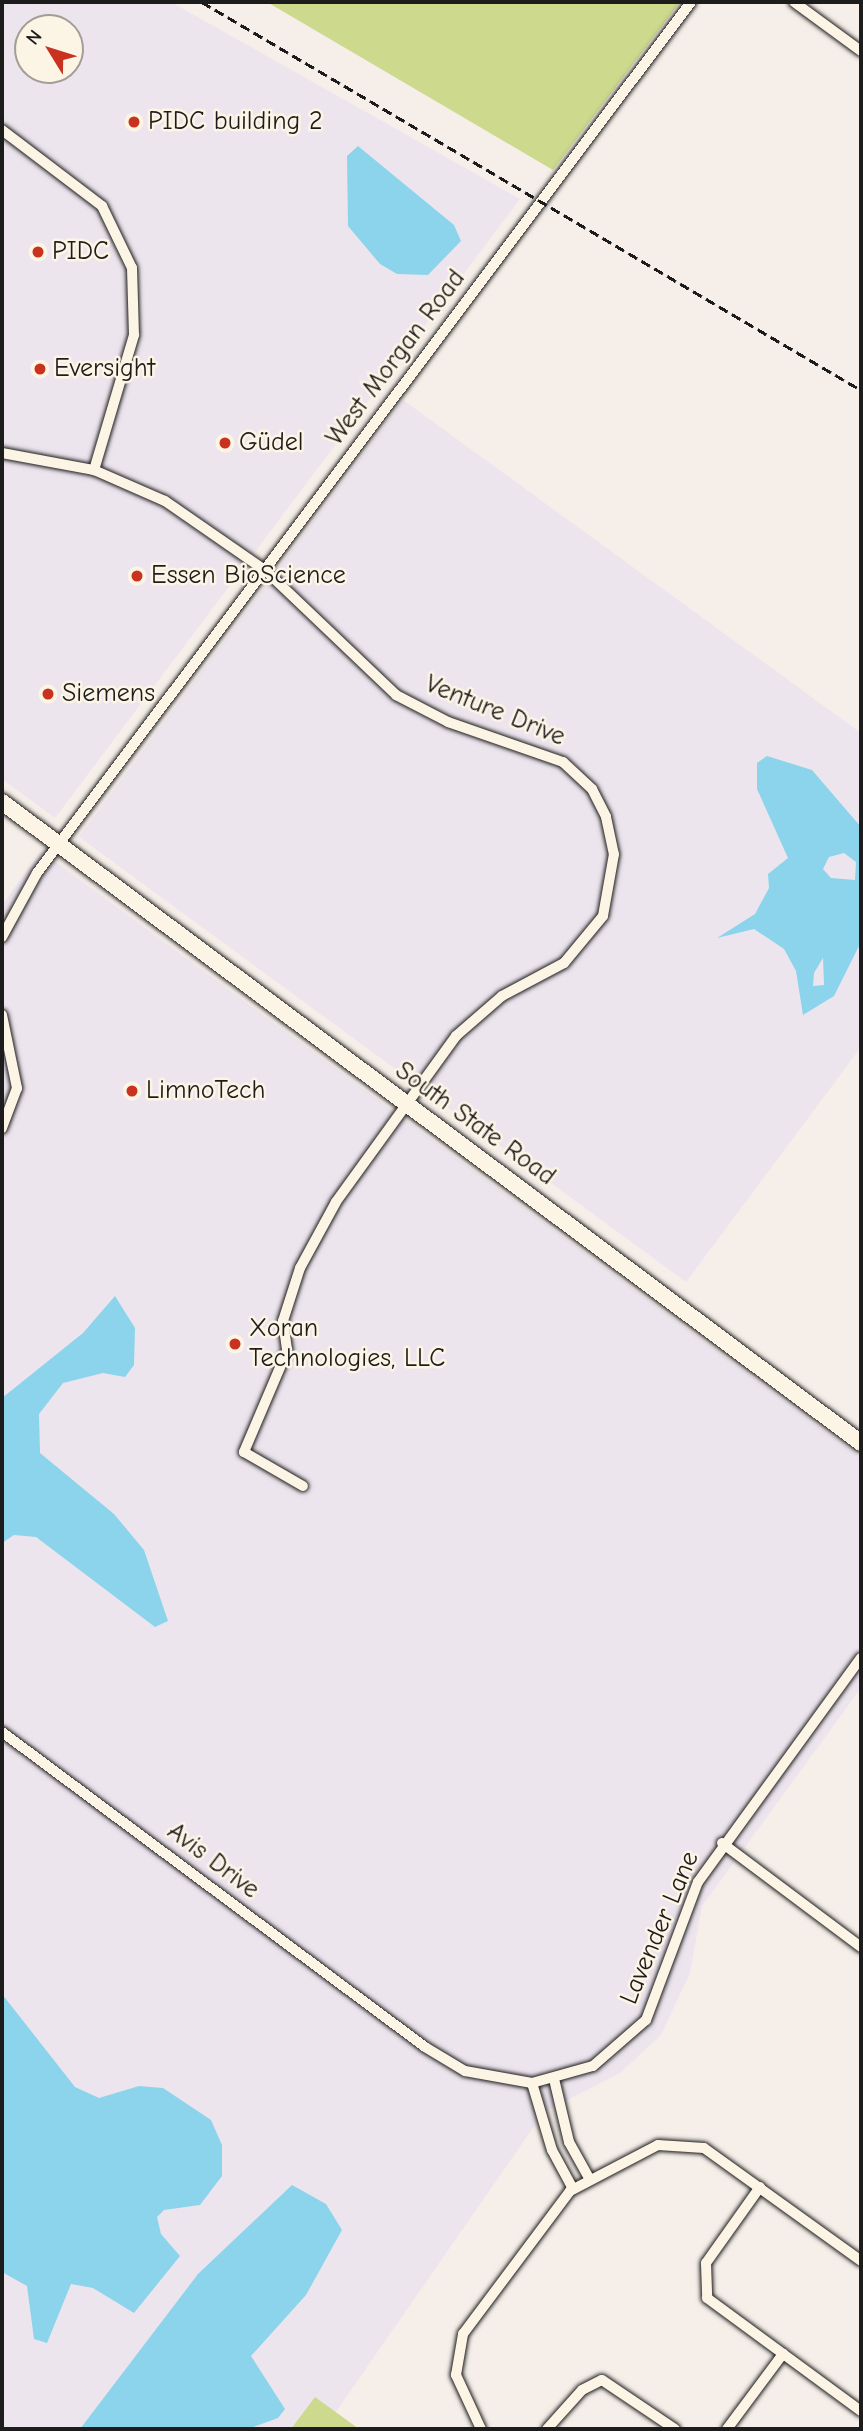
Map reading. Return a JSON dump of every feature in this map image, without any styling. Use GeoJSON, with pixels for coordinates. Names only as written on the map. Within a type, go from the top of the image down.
{"type":"FeatureCollection","features":[{"type":"Feature","properties":{"kind":"main road","name":"South State Road"},"geometry":{"type":"LineString","coordinates":[[2,802],[861,1443]]}},
{"type":"Feature","properties":{"kind":"street","name":"West Morgan Road"},"geometry":{"type":"LineString","coordinates":[[59,845],[691,2]]}},
{"type":"Feature","properties":{"kind":"street"},"geometry":{"type":"LineString","coordinates":[[794,2],[861,51]]}},
{"type":"Feature","properties":{"kind":"street"},"geometry":{"type":"LineString","coordinates":[[2,130],[102,206],[132,268],[134,335],[94,470]]}},
{"type":"Feature","properties":{"kind":"street","name":"Venture Drive"},"geometry":{"type":"LineString","coordinates":[[2,453],[94,470],[165,501],[266,571],[396,695],[448,722],[563,762],[592,789],[606,817],[614,854],[603,916],[564,963],[480,1012],[456,1036],[411,1107],[314,1238],[283,1321],[287,1351],[244,1452],[303,1486]]}},
{"type":"Feature","properties":{"kind":"street"},"geometry":{"type":"LineString","coordinates":[[2,937],[23,893],[59,845]]}},
{"type":"Feature","properties":{"kind":"street"},"geometry":{"type":"LineString","coordinates":[[2,1015],[17,1079],[2,1128]]}},
{"type":"Feature","properties":{"kind":"street","name":"Lavender Lane"},"geometry":{"type":"LineString","coordinates":[[396,2026],[465,2071],[532,2083],[593,2066],[646,2020],[698,1882],[722,1843],[861,1658]]}},
{"type":"Feature","properties":{"kind":"street","name":"Avis Drive"},"geometry":{"type":"LineString","coordinates":[[2,1732],[396,2026]]}},
{"type":"Feature","properties":{"kind":"street"},"geometry":{"type":"LineString","coordinates":[[722,1843],[861,1947]]}},
{"type":"Feature","properties":{"kind":"street"},"geometry":{"type":"LineString","coordinates":[[554,2079],[569,2141],[589,2178]]}},
{"type":"Feature","properties":{"kind":"street"},"geometry":{"type":"LineString","coordinates":[[532,2083],[552,2150],[573,2189]]}},
{"type":"Feature","properties":{"kind":"street"},"geometry":{"type":"LineString","coordinates":[[481,2429],[456,2375],[457,2347],[573,2189],[589,2178],[675,2141],[704,2148],[861,2260]]}},
{"type":"Feature","properties":{"kind":"street"},"geometry":{"type":"LineString","coordinates":[[760,2187],[706,2263],[703,2287],[707,2298],[861,2411]]}},
{"type":"Feature","properties":{"kind":"street"},"geometry":{"type":"LineString","coordinates":[[727,2429],[783,2354]]}},
{"type":"Feature","properties":{"kind":"street"},"geometry":{"type":"LineString","coordinates":[[547,2429],[582,2390],[602,2380],[675,2429]]}},
{"type":"Feature","properties":{"kind":"shaded area"},"geometry":{"type":"Polygon","coordinates":[[[2,2],[171,2],[520,199],[55,818],[2,779],[2,2]]]}},
{"type":"Feature","properties":{"kind":"shaded area"},"geometry":{"type":"Polygon","coordinates":[[[403,400],[861,733],[861,1047],[686,1282],[79,837],[403,400]]]}},
{"type":"Feature","properties":{"kind":"shaded area"},"geometry":{"type":"Polygon","coordinates":[[[41,851],[861,1457],[861,1688],[702,1906],[690,1973],[661,2035],[620,2073],[544,2112],[324,2429],[2,2429],[2,905],[41,851]]]}},
{"type":"Feature","properties":{"kind":"green space"},"geometry":{"type":"Polygon","coordinates":[[[267,2],[680,2],[553,170],[267,2]]]}},
{"type":"Feature","properties":{"kind":"green space"},"geometry":{"type":"Polygon","coordinates":[[[315,2397],[359,2429],[291,2429],[315,2397]]]}},
{"type":"Feature","properties":{"kind":"water"},"geometry":{"type":"Polygon","coordinates":[[[358,146],[454,225],[461,241],[428,275],[397,274],[380,264],[348,226],[347,156],[358,146]]]}},
{"type":"Feature","properties":{"kind":"water"},"geometry":{"type":"Polygon","coordinates":[[[767,756],[812,770],[861,827],[861,942],[834,996],[803,1015],[796,971],[784,949],[754,929],[717,938],[755,914],[769,888],[768,874],[788,858],[757,789],[757,763],[767,756]],[[844,853],[829,857],[823,869],[831,878],[855,880],[856,862],[844,853]],[[823,958],[814,973],[813,986],[824,985],[823,958]]]}},
{"type":"Feature","properties":{"kind":"water"},"geometry":{"type":"Polygon","coordinates":[[[115,1296],[135,1328],[134,1365],[125,1377],[103,1373],[63,1383],[39,1414],[40,1453],[114,1514],[144,1550],[168,1621],[155,1627],[36,1537],[14,1535],[2,1543],[2,1398],[83,1333],[115,1296]]]}},
{"type":"Feature","properties":{"kind":"water"},"geometry":{"type":"Polygon","coordinates":[[[2,1994],[75,2087],[99,2098],[139,2086],[163,2088],[211,2120],[222,2145],[222,2176],[200,2205],[164,2210],[157,2217],[161,2234],[180,2256],[134,2313],[93,2288],[71,2284],[47,2343],[34,2339],[27,2286],[2,2272],[2,1994]]]}},
{"type":"Feature","properties":{"kind":"water"},"geometry":{"type":"Polygon","coordinates":[[[292,2185],[326,2204],[342,2230],[306,2295],[251,2356],[285,2409],[278,2418],[248,2429],[80,2429],[198,2274],[292,2185]]]}},
{"type":"Feature","properties":{"kind":"railway"},"geometry":{"type":"LineString","coordinates":[[202,2],[861,390]]}},
{"type":"Feature","properties":{"kind":"place","name":"PIDC building 2"},"geometry":{"type":"Point","coordinates":[134,122]}},
{"type":"Feature","properties":{"kind":"place","name":"PIDC"},"geometry":{"type":"Point","coordinates":[38,252]}},
{"type":"Feature","properties":{"kind":"place","name":"Eversight"},"geometry":{"type":"Point","coordinates":[40,369]}},
{"type":"Feature","properties":{"kind":"place","name":"Güdel"},"geometry":{"type":"Point","coordinates":[225,443]}},
{"type":"Feature","properties":{"kind":"place","name":"Essen BioScience"},"geometry":{"type":"Point","coordinates":[137,576]}},
{"type":"Feature","properties":{"kind":"place","name":"Siemens"},"geometry":{"type":"Point","coordinates":[48,694]}},
{"type":"Feature","properties":{"kind":"place","name":"LimnoTech"},"geometry":{"type":"Point","coordinates":[132,1091]}},
{"type":"Feature","properties":{"kind":"place","name":"Xoran Technologies, LLC"},"geometry":{"type":"Point","coordinates":[235,1344]}}]}
